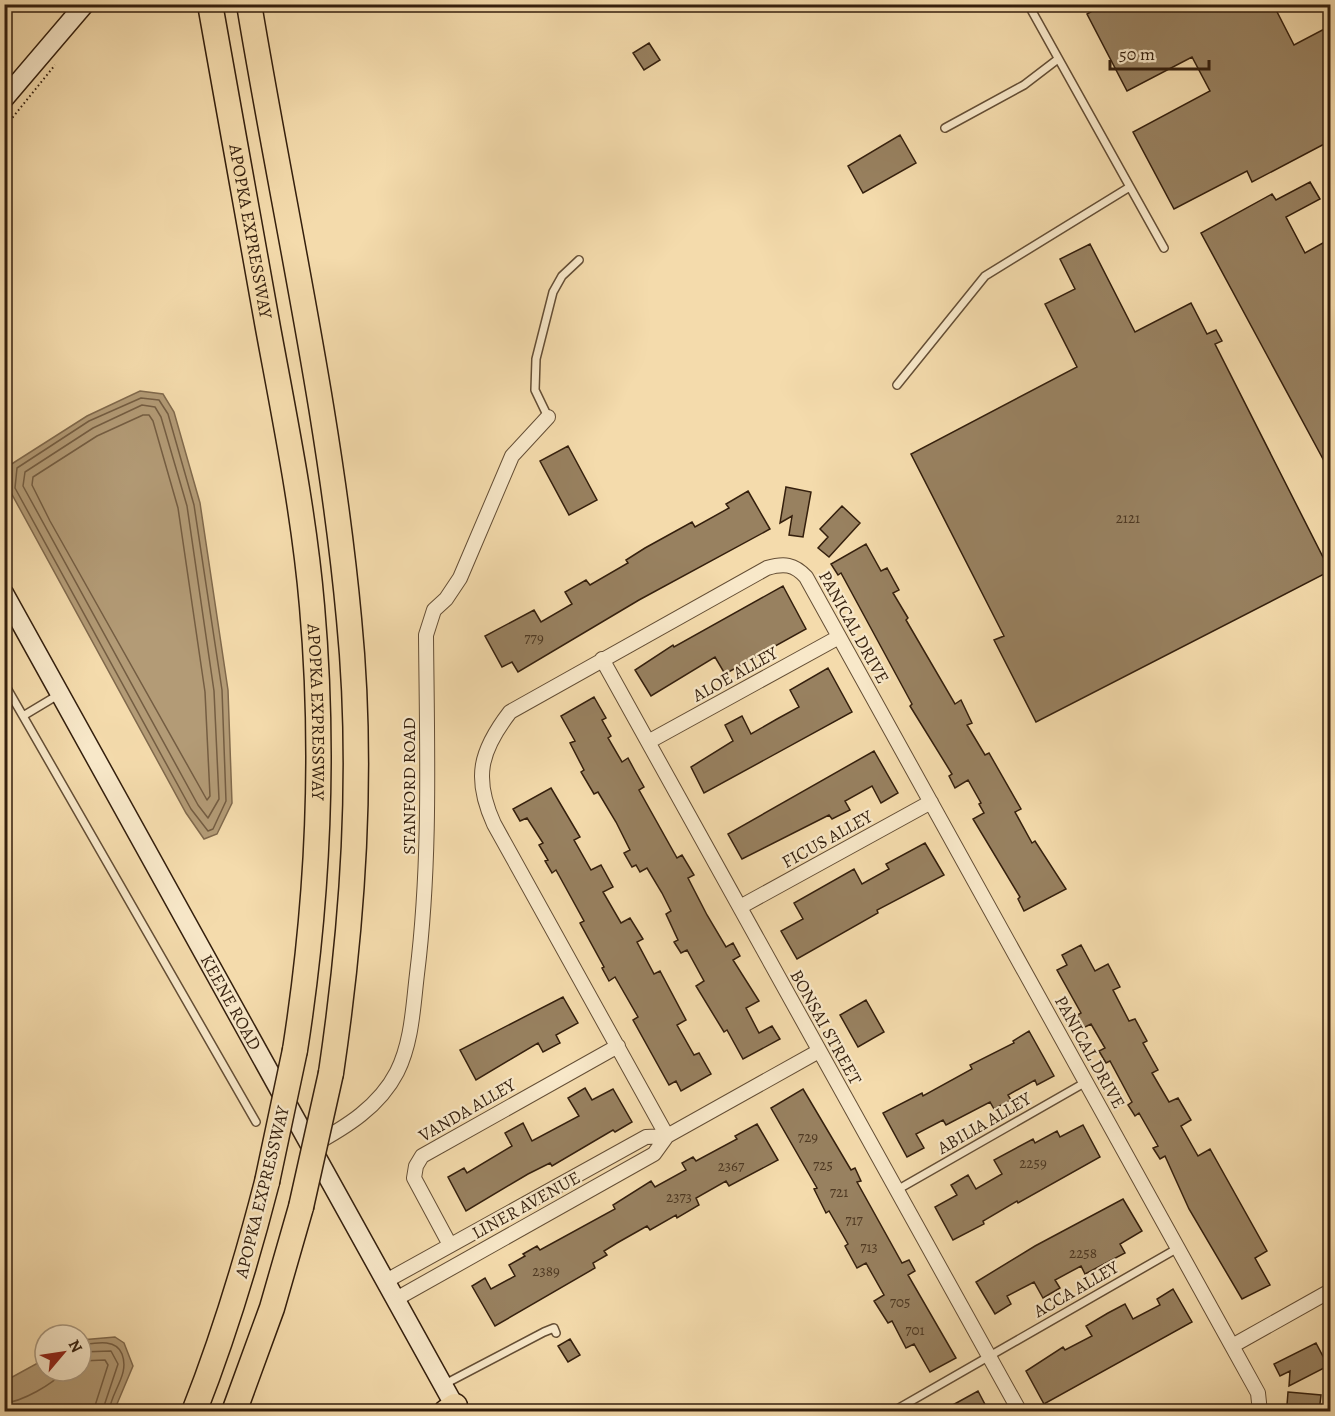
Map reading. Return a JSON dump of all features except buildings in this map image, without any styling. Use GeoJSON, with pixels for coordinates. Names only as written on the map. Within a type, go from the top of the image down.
{"type":"FeatureCollection","features":[{"type":"Feature","properties":{"kind":"highway","name":"APOPKA EXPRESSWAY"},"geometry":{"type":"LineString","coordinates":[[194,1412],[218,1351],[243,1273],[267,1182],[295,1050],[311,924],[318,814],[318,703],[312,605],[279,384],[210,4]]}},
{"type":"Feature","properties":{"kind":"highway","name":"APOPKA EXPRESSWAY"},"geometry":{"type":"LineString","coordinates":[[234,1412],[272,1308],[301,1207],[331,1073],[346,966],[356,794],[350,621],[339,527],[319,400],[249,4]]}},
{"type":"Feature","properties":{"kind":"main road"},"geometry":{"type":"LineString","coordinates":[[4,99],[85,4]]}},
{"type":"Feature","properties":{"kind":"main road","name":"KEENE ROAD"},"geometry":{"type":"LineString","coordinates":[[4,593],[396,1299],[443,1385],[453,1410]]}},
{"type":"Feature","properties":{"kind":"street","name":"STANFORD ROAD"},"geometry":{"type":"LineString","coordinates":[[311,1146],[356,1120],[378,1098],[397,1072],[410,1032],[425,911],[428,817],[426,635],[434,610],[447,599],[460,578],[512,456],[548,417]]}},
{"type":"Feature","properties":{"kind":"street","name":"PANICAL DRIVE"},"geometry":{"type":"LineString","coordinates":[[667,1136],[494,824],[482,790],[482,768],[487,747],[510,712],[767,568],[779,564],[792,565],[806,577],[1178,1248],[1258,1393],[1260,1412]]}},
{"type":"Feature","properties":{"kind":"street","name":"ALOE ALLEY"},"geometry":{"type":"LineString","coordinates":[[648,742],[839,637]]}},
{"type":"Feature","properties":{"kind":"street","name":"BONSAI STREET"},"geometry":{"type":"LineString","coordinates":[[602,659],[1020,1412]]}},
{"type":"Feature","properties":{"kind":"street","name":"FICUS ALLEY"},"geometry":{"type":"LineString","coordinates":[[740,908],[931,802]]}},
{"type":"Feature","properties":{"kind":"street","name":"VANDA ALLEY"},"geometry":{"type":"LineString","coordinates":[[450,1245],[414,1178],[416,1166],[422,1156],[618,1046]]}},
{"type":"Feature","properties":{"kind":"street","name":"LINER AVENUE"},"geometry":{"type":"LineString","coordinates":[[396,1299],[654,1154],[667,1136],[819,1051]]}},
{"type":"Feature","properties":{"kind":"street","name":"LINER AVENUE"},"geometry":{"type":"LineString","coordinates":[[386,1281],[646,1137],[667,1136]]}},
{"type":"Feature","properties":{"kind":"street"},"geometry":{"type":"LineString","coordinates":[[1232,1346],[1330,1291]]}},
{"type":"Feature","properties":{"kind":"lane"},"geometry":{"type":"LineString","coordinates":[[1028,4],[1128,188],[1164,248]]}},
{"type":"Feature","properties":{"kind":"lane"},"geometry":{"type":"LineString","coordinates":[[945,128],[1023,86],[1058,59]]}},
{"type":"Feature","properties":{"kind":"lane"},"geometry":{"type":"LineString","coordinates":[[897,385],[985,276],[1128,188]]}},
{"type":"Feature","properties":{"kind":"lane"},"geometry":{"type":"LineString","coordinates":[[548,417],[535,390],[538,348],[552,292],[562,276],[579,260]]}},
{"type":"Feature","properties":{"kind":"lane"},"geometry":{"type":"LineString","coordinates":[[4,683],[256,1122]]}},
{"type":"Feature","properties":{"kind":"lane"},"geometry":{"type":"LineString","coordinates":[[23,716],[60,694]]}},
{"type":"Feature","properties":{"kind":"lane","name":"ABILIA ALLEY"},"geometry":{"type":"LineString","coordinates":[[897,1190],[1086,1082]]}},
{"type":"Feature","properties":{"kind":"lane","name":"ACCA ALLEY"},"geometry":{"type":"LineString","coordinates":[[892,1412],[1178,1248]]}},
{"type":"Feature","properties":{"kind":"lane"},"geometry":{"type":"LineString","coordinates":[[443,1385],[544,1332],[554,1328],[556,1333]]}},
{"type":"Feature","properties":{"kind":"path"},"geometry":{"type":"LineString","coordinates":[[4,128],[61,57]]}},
{"type":"Feature","properties":{"kind":"water"},"geometry":{"type":"Polygon","coordinates":[[[140,391],[163,394],[174,412],[200,503],[228,690],[232,803],[217,834],[204,839],[186,813],[9,489],[10,465],[87,416],[140,391]]]}},
{"type":"Feature","properties":{"kind":"water"},"geometry":{"type":"Polygon","coordinates":[[[115,1337],[124,1343],[133,1366],[114,1411],[5,1411],[5,1381],[33,1366],[33,1383],[93,1383],[93,1339],[115,1337]]]}}]}
